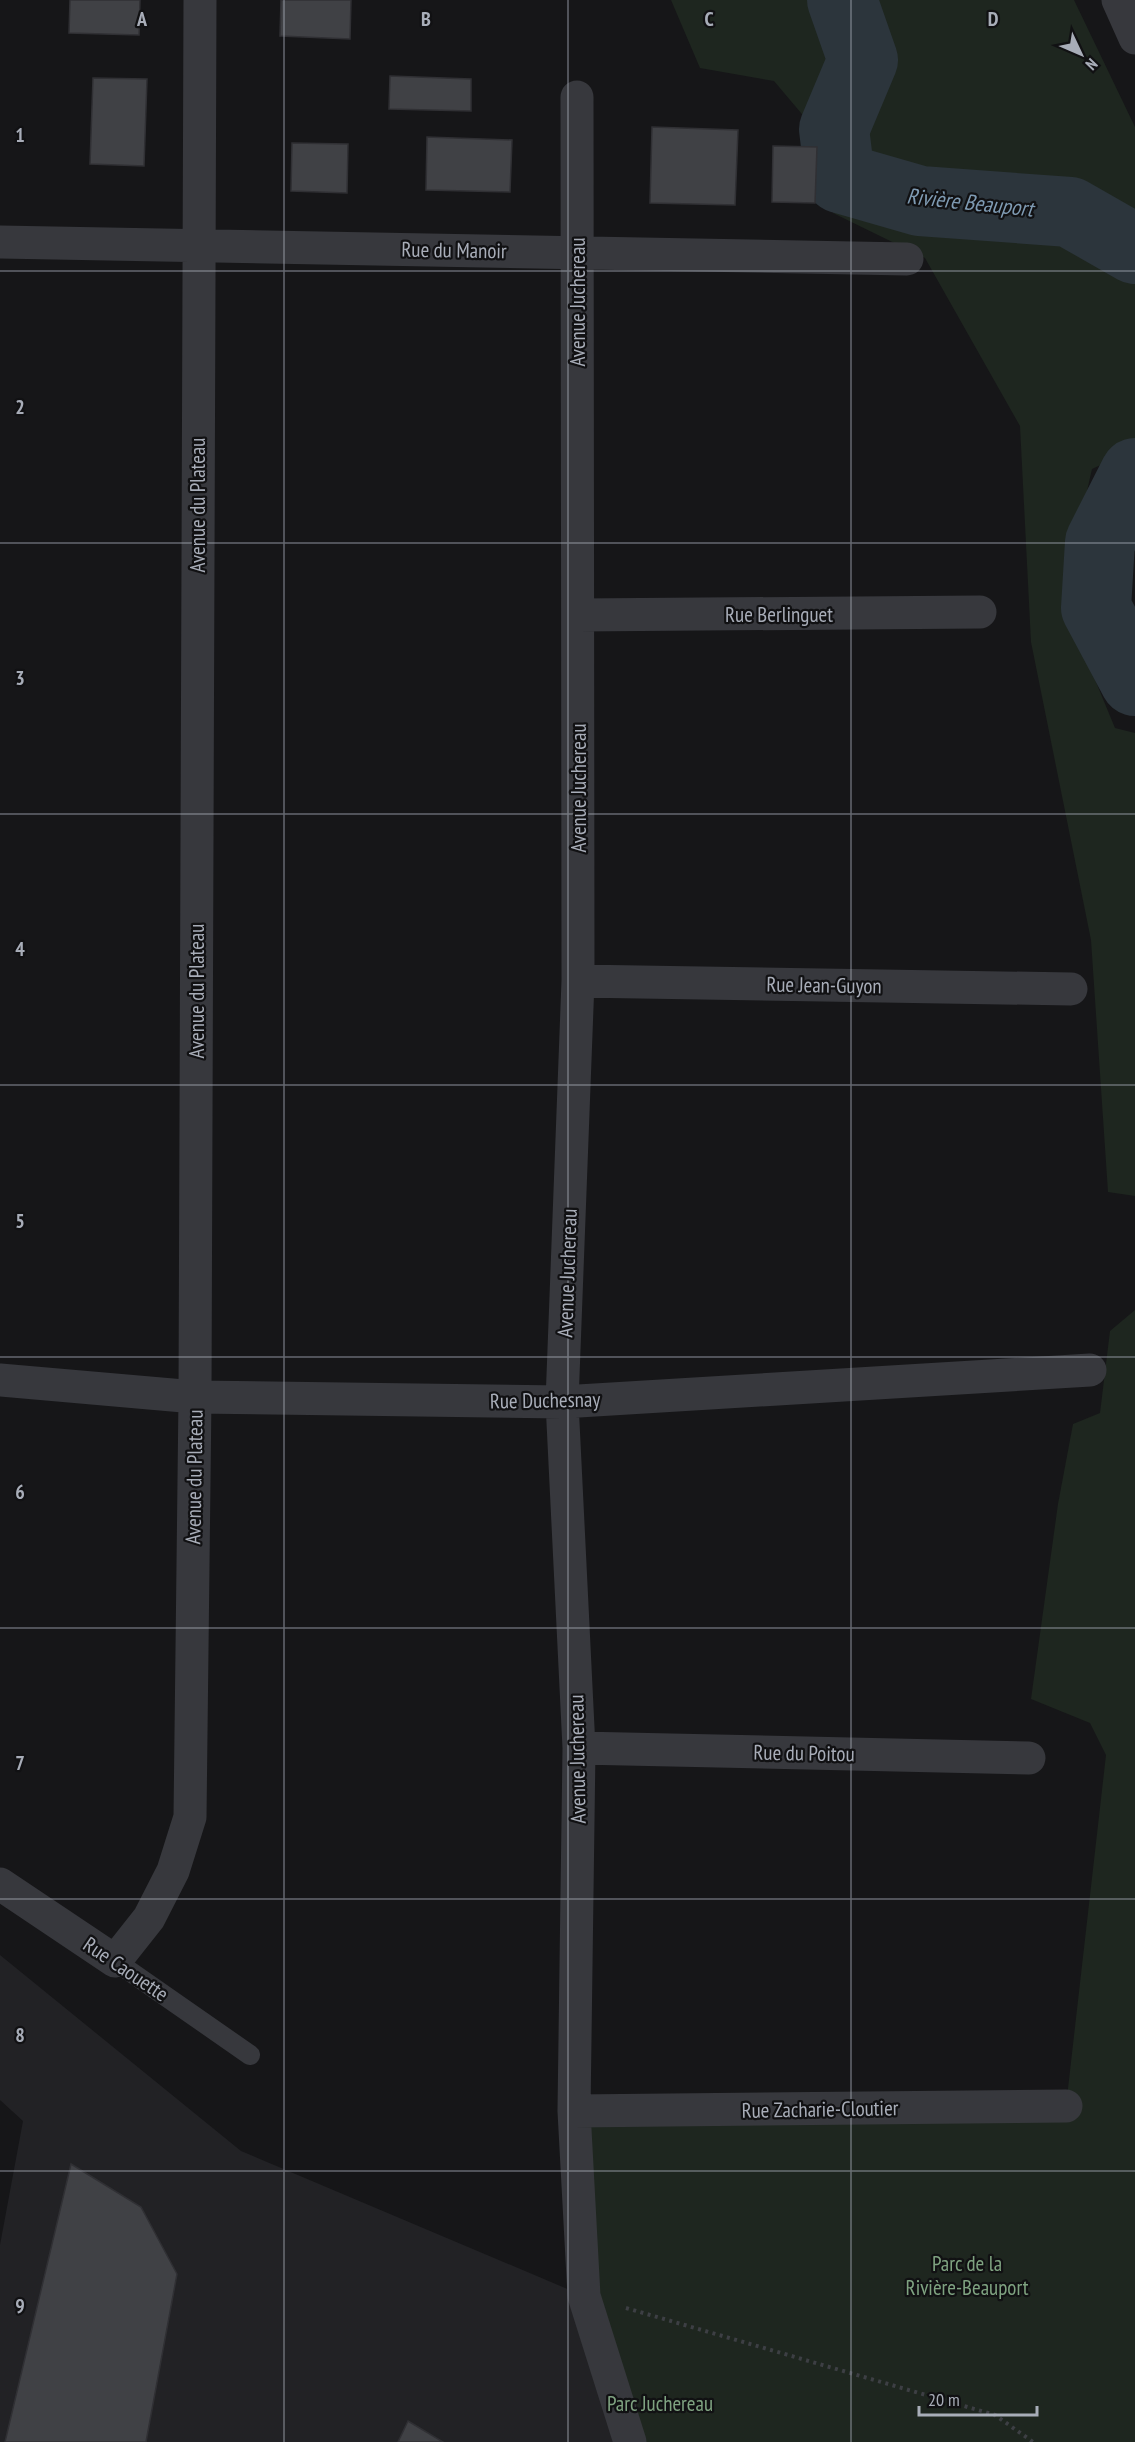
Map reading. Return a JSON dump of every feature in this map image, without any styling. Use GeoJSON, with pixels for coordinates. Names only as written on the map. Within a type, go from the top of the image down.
{"type":"FeatureCollection","features":[{"type":"Feature","properties":{"kind":"street","name":"Avenue du Plateau"},"geometry":{"type":"LineString","coordinates":[[115,1961],[149,1918],[159,1899],[173,1871],[190,1817],[195,1397],[200,0]]}},
{"type":"Feature","properties":{"kind":"street"},"geometry":{"type":"LineString","coordinates":[[1118,0],[1135,38]]}},
{"type":"Feature","properties":{"kind":"street","name":"Avenue Juchereau"},"geometry":{"type":"LineString","coordinates":[[578,97],[578,981],[562,1402],[579,1748],[574,2111],[584,2296],[630,2442]]}},
{"type":"Feature","properties":{"kind":"street","name":"Rue du Manoir"},"geometry":{"type":"LineString","coordinates":[[0,242],[907,259]]}},
{"type":"Feature","properties":{"kind":"street","name":"Rue Berlinguet"},"geometry":{"type":"LineString","coordinates":[[579,615],[980,612]]}},
{"type":"Feature","properties":{"kind":"street","name":"Rue Jean-Guyon"},"geometry":{"type":"LineString","coordinates":[[578,981],[1071,989]]}},
{"type":"Feature","properties":{"kind":"street","name":"Rue Duchesnay"},"geometry":{"type":"LineString","coordinates":[[0,1380],[195,1397],[562,1402],[1090,1370]]}},
{"type":"Feature","properties":{"kind":"street","name":"Rue du Poitou"},"geometry":{"type":"LineString","coordinates":[[579,1748],[1029,1758]]}},
{"type":"Feature","properties":{"kind":"street","name":"Rue Caouette"},"geometry":{"type":"LineString","coordinates":[[0,1884],[115,1961]]}},
{"type":"Feature","properties":{"kind":"street","name":"Rue Zacharie-Cloutier"},"geometry":{"type":"LineString","coordinates":[[574,2111],[1066,2106]]}},
{"type":"Feature","properties":{"kind":"lane","name":"Rue Caouette"},"geometry":{"type":"LineString","coordinates":[[115,1961],[250,2055]]}},
{"type":"Feature","properties":{"kind":"path"},"geometry":{"type":"LineString","coordinates":[[584,2296],[995,2415],[1033,2442]]}},
{"type":"Feature","properties":{"kind":"shaded area"},"geometry":{"type":"Polygon","coordinates":[[[0,1955],[241,2151],[584,2296],[630,2442],[0,2442],[0,2245],[23,2121],[0,2100],[0,1955]]]}},
{"type":"Feature","properties":{"kind":"green space"},"geometry":{"type":"Polygon","coordinates":[[[671,0],[1074,0],[1135,127],[1135,449],[1092,469],[1062,600],[1115,728],[1135,733],[1135,1196],[1108,1192],[1091,940],[1031,642],[1020,426],[925,258],[833,213],[823,139],[774,81],[700,68],[671,0]]]}},
{"type":"Feature","properties":{"kind":"green space","name":"Parc de la Rivière-Beauport"},"geometry":{"type":"Polygon","coordinates":[[[1135,1310],[1135,2442],[630,2442],[584,2296],[574,2111],[1066,2106],[1106,1755],[1090,1723],[1031,1699],[1058,1504],[1073,1424],[1100,1413],[1110,1331],[1135,1310]]]}},
{"type":"Feature","properties":{"kind":"building"},"geometry":{"type":"Polygon","coordinates":[[[70,0],[140,0],[139,35],[69,33],[70,0]]]}},
{"type":"Feature","properties":{"kind":"building"},"geometry":{"type":"Polygon","coordinates":[[[281,0],[351,0],[350,39],[280,36],[281,0]]]}},
{"type":"Feature","properties":{"kind":"building"},"geometry":{"type":"Polygon","coordinates":[[[390,76],[471,79],[471,111],[389,109],[390,76]]]}},
{"type":"Feature","properties":{"kind":"building"},"geometry":{"type":"Polygon","coordinates":[[[93,78],[147,79],[144,166],[90,164],[93,78]]]}},
{"type":"Feature","properties":{"kind":"building"},"geometry":{"type":"Polygon","coordinates":[[[652,127],[738,130],[735,205],[650,203],[652,127]]]}},
{"type":"Feature","properties":{"kind":"building"},"geometry":{"type":"Polygon","coordinates":[[[427,137],[512,140],[510,192],[426,190],[427,137]]]}},
{"type":"Feature","properties":{"kind":"building"},"geometry":{"type":"Polygon","coordinates":[[[292,143],[348,144],[347,193],[291,191],[292,143]]]}},
{"type":"Feature","properties":{"kind":"building"},"geometry":{"type":"Polygon","coordinates":[[[773,146],[817,147],[815,203],[772,202],[773,146]]]}},
{"type":"Feature","properties":{"kind":"building"},"geometry":{"type":"Polygon","coordinates":[[[71,2164],[141,2207],[177,2274],[146,2442],[5,2442],[71,2164]]]}},
{"type":"Feature","properties":{"kind":"building"},"geometry":{"type":"Polygon","coordinates":[[[408,2421],[443,2442],[398,2442],[408,2421]]]}},
{"type":"Feature","properties":{"kind":"waterway","name":"Rivière Beauport"},"geometry":{"type":"LineString","coordinates":[[842,0],[863,60],[834,129],[840,178],[920,201],[1070,212],[1135,249]]}},
{"type":"Feature","properties":{"kind":"waterway","name":"Rivière Beauport"},"geometry":{"type":"LineString","coordinates":[[1135,473],[1100,542],[1096,608],[1135,681]]}},
{"type":"Feature","properties":{"kind":"park label","name":"Parc Juchereau"},"geometry":{"type":"Point","coordinates":[660,2403]}}]}
